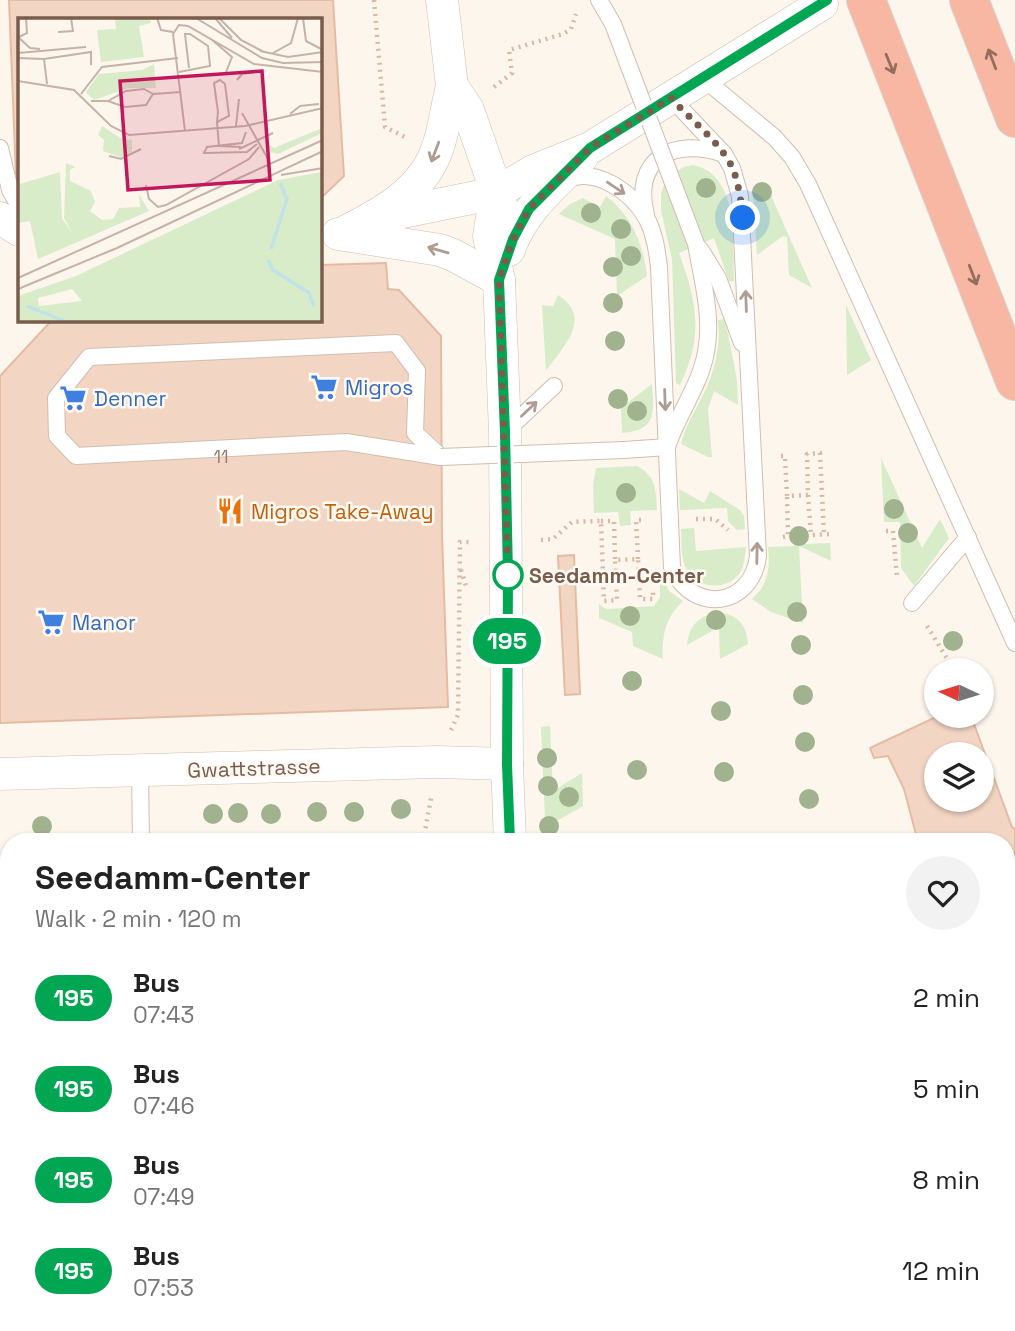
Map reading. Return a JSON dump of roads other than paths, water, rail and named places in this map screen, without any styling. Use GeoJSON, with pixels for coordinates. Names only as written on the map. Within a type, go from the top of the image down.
{"type":"FeatureCollection","features":[{"type":"Feature","properties":{"kind":"highway"},"geometry":{"type":"LineString","coordinates":[[866,0],[1015,381]]}},
{"type":"Feature","properties":{"kind":"highway"},"geometry":{"type":"LineString","coordinates":[[969,0],[1015,118]]}},
{"type":"Feature","properties":{"kind":"street"},"geometry":{"type":"LineString","coordinates":[[373,218],[405,195],[428,169],[436,153],[452,86],[442,0]]}},
{"type":"Feature","properties":{"kind":"street"},"geometry":{"type":"LineString","coordinates":[[331,234],[373,218],[496,193],[533,171],[590,148],[822,4]]}},
{"type":"Feature","properties":{"kind":"street"},"geometry":{"type":"LineString","coordinates":[[452,86],[468,110],[513,239]]}},
{"type":"Feature","properties":{"kind":"street"},"geometry":{"type":"LineString","coordinates":[[499,280],[513,239],[529,209],[590,148]]}},
{"type":"Feature","properties":{"kind":"street"},"geometry":{"type":"LineString","coordinates":[[496,193],[489,236],[499,280],[505,432],[510,833]]}},
{"type":"Feature","properties":{"kind":"street"},"geometry":{"type":"LineString","coordinates":[[0,218],[18,229]]}},
{"type":"Feature","properties":{"kind":"street"},"geometry":{"type":"LineString","coordinates":[[331,234],[440,250],[499,280]]}},
{"type":"Feature","properties":{"kind":"street","name":"Gwattstrasse"},"geometry":{"type":"LineString","coordinates":[[0,775],[438,762],[507,764]]}},
{"type":"Feature","properties":{"kind":"lane"},"geometry":{"type":"LineString","coordinates":[[599,0],[613,24],[696,244],[722,286],[743,346],[749,377]]}},
{"type":"Feature","properties":{"kind":"lane"},"geometry":{"type":"LineString","coordinates":[[613,0],[613,24]]}},
{"type":"Feature","properties":{"kind":"lane"},"geometry":{"type":"LineString","coordinates":[[703,78],[774,136],[792,157],[808,184],[1015,643]]}},
{"type":"Feature","properties":{"kind":"lane"},"geometry":{"type":"LineString","coordinates":[[671,98],[724,154],[732,168],[740,196],[758,556],[750,582],[740,591],[717,600],[700,597],[688,591],[678,581],[672,568],[659,267],[657,250],[641,197],[643,179],[654,162],[667,154],[689,148],[724,154]]}},
{"type":"Feature","properties":{"kind":"lane"},"geometry":{"type":"LineString","coordinates":[[0,148],[10,190],[18,204]]}},
{"type":"Feature","properties":{"kind":"lane"},"geometry":{"type":"LineString","coordinates":[[553,186],[578,176],[601,178],[638,206],[647,220]]}},
{"type":"Feature","properties":{"kind":"lane"},"geometry":{"type":"LineString","coordinates":[[667,447],[673,427],[692,390],[706,353],[708,318],[696,244]]}},
{"type":"Feature","properties":{"kind":"lane"},"geometry":{"type":"LineString","coordinates":[[441,457],[415,433],[416,371],[396,343],[89,357],[56,398],[57,436],[76,456],[346,442],[441,457],[667,447]]}},
{"type":"Feature","properties":{"kind":"lane"},"geometry":{"type":"LineString","coordinates":[[505,432],[554,386]]}},
{"type":"Feature","properties":{"kind":"lane"},"geometry":{"type":"LineString","coordinates":[[912,603],[968,537]]}},
{"type":"Feature","properties":{"kind":"lane"},"geometry":{"type":"LineString","coordinates":[[140,771],[141,833]]}},
{"type":"Feature","properties":{"kind":"place","name":"Migros"},"geometry":{"type":"Point","coordinates":[324,387]}},
{"type":"Feature","properties":{"kind":"place","name":"Denner"},"geometry":{"type":"Point","coordinates":[73,398]}},
{"type":"Feature","properties":{"kind":"place","name":"Migros Take-Away"},"geometry":{"type":"Point","coordinates":[230,511]}},
{"type":"Feature","properties":{"kind":"place","name":"Seedamm-Center"},"geometry":{"type":"Point","coordinates":[508,575]}},
{"type":"Feature","properties":{"kind":"place","name":"Manor"},"geometry":{"type":"Point","coordinates":[51,622]}}]}
